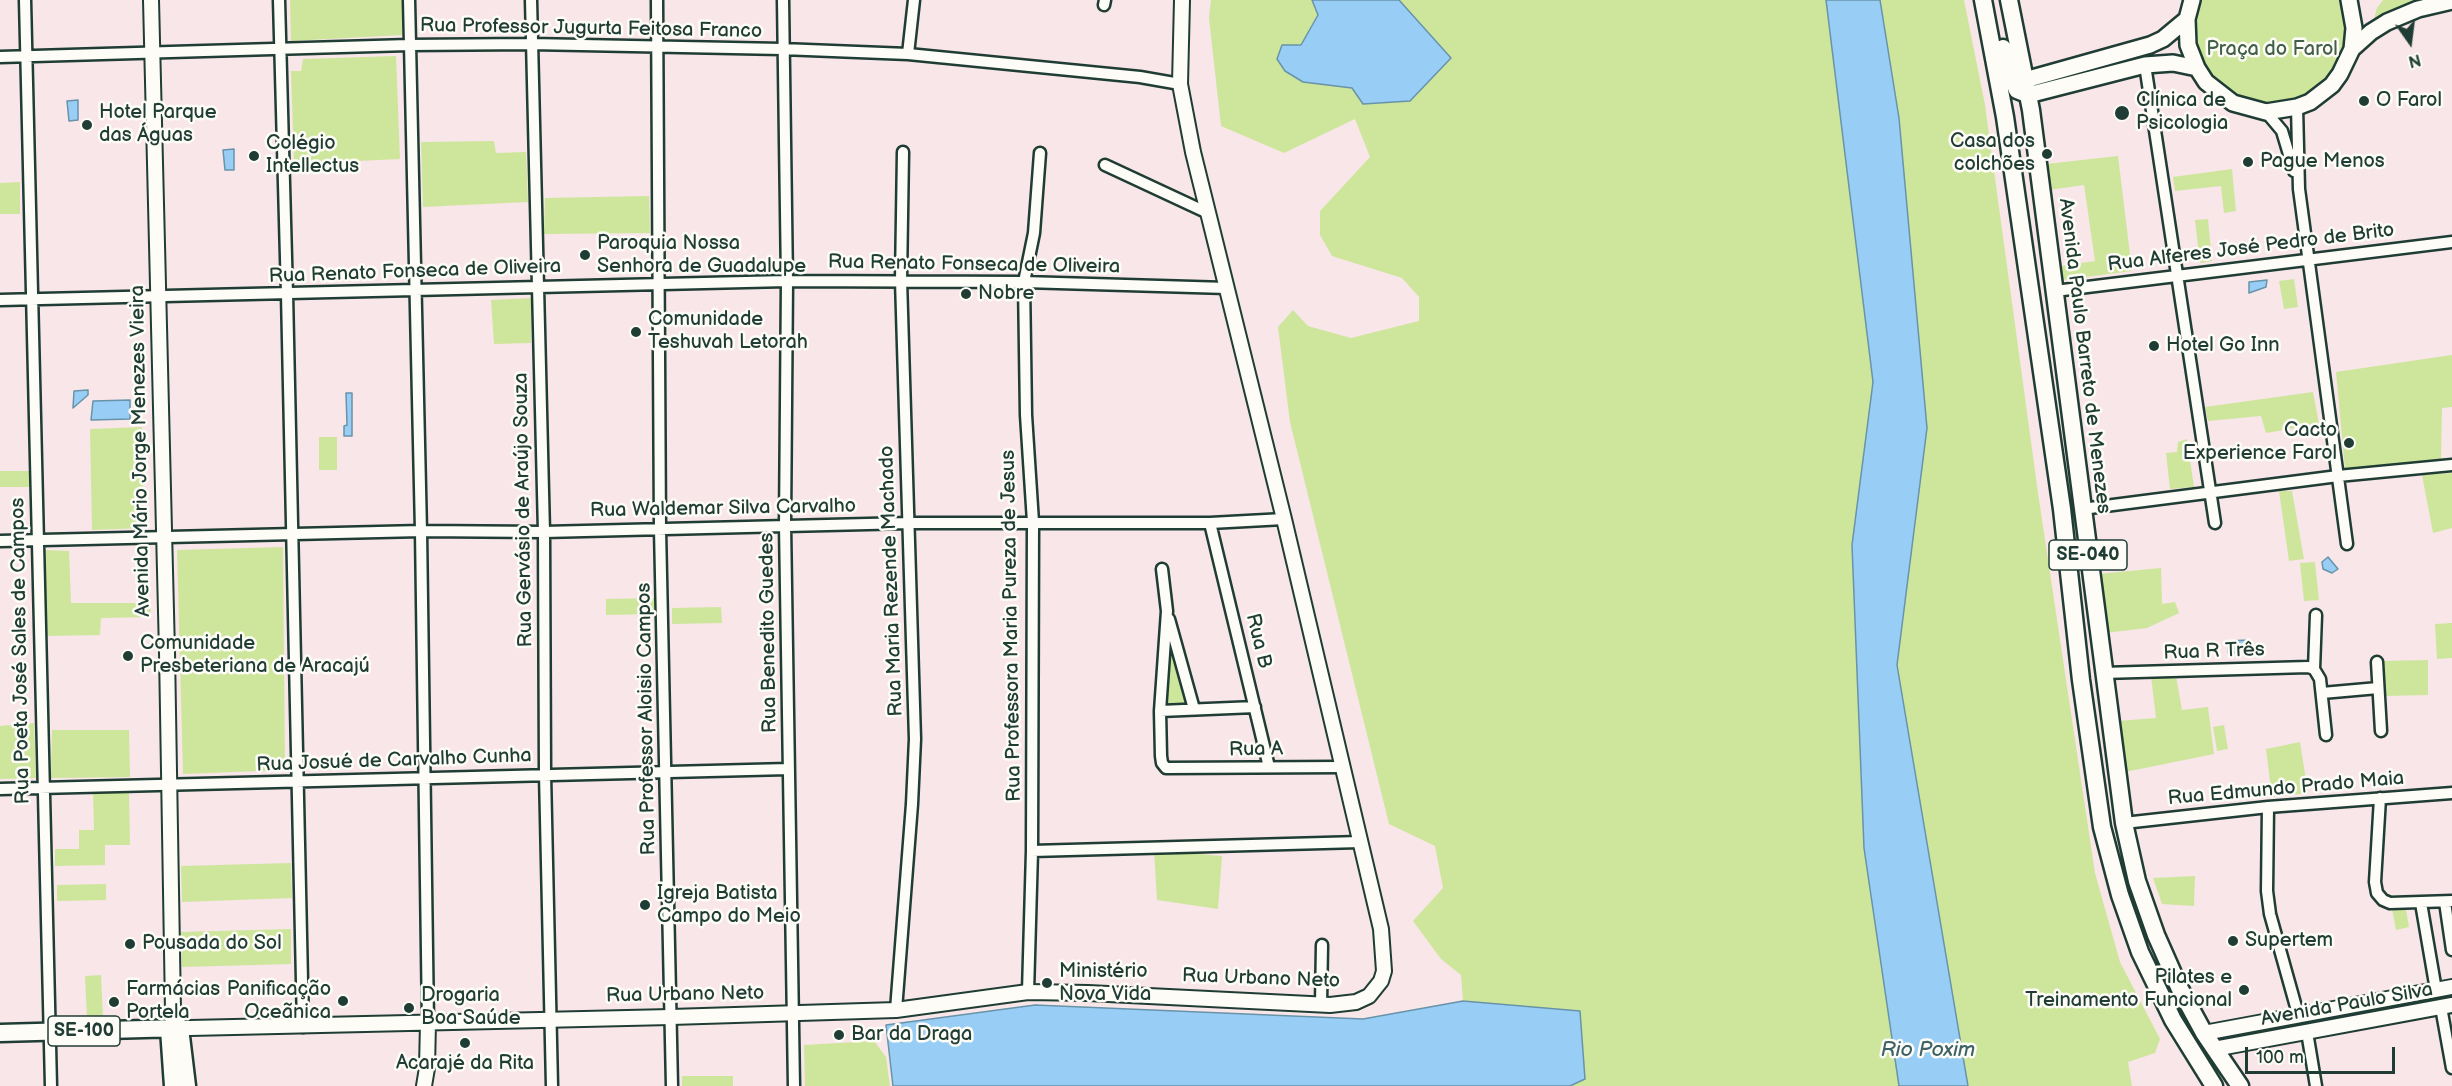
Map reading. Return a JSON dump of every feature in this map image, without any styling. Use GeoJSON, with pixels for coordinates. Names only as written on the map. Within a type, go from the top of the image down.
{"type":"FeatureCollection","features":[{"type":"Feature","properties":{"kind":"main road","name":"Avenida Paulo Barreto de Menezes"},"geometry":{"type":"LineString","coordinates":[[1983,0],[2005,117],[2062,509],[2081,680],[2102,826],[2120,895],[2140,952],[2172,1020],[2214,1086]]}},
{"type":"Feature","properties":{"kind":"main road"},"geometry":{"type":"LineString","coordinates":[[1993,0],[2007,65],[2024,88]]}},
{"type":"Feature","properties":{"kind":"main road","name":"Avenida Paulo Barreto de Menezes"},"geometry":{"type":"LineString","coordinates":[[2009,0],[2055,291],[2124,823],[2137,881],[2156,935],[2179,987],[2204,1033],[2240,1086]]}},
{"type":"Feature","properties":{"kind":"main road"},"geometry":{"type":"LineString","coordinates":[[2192,0],[2187,19],[2188,45],[2197,69],[2206,82],[2233,103],[2266,112],[2297,107],[2316,98],[2332,85],[2344,68],[2352,48],[2354,28],[2349,0]]}},
{"type":"Feature","properties":{"kind":"main road"},"geometry":{"type":"LineString","coordinates":[[2352,48],[2387,22],[2418,9],[2452,1]]}},
{"type":"Feature","properties":{"kind":"main road"},"geometry":{"type":"LineString","coordinates":[[2005,117],[2024,88],[2150,45],[2163,39],[2187,19]]}},
{"type":"Feature","properties":{"kind":"main road"},"geometry":{"type":"LineString","coordinates":[[2024,88],[2145,65],[2173,63],[2197,69]]}},
{"type":"Feature","properties":{"kind":"main road","name":"Rua Urbano Neto"},"geometry":{"type":"LineString","coordinates":[[0,1033],[175,1029]]}},
{"type":"Feature","properties":{"kind":"main road","name":"Avenida Mário Jorge Menezes Vieira"},"geometry":{"type":"LineString","coordinates":[[173,1086],[175,1029]]}},
{"type":"Feature","properties":{"kind":"main road","name":"Avenida Mário Jorge Menezes Vieira"},"geometry":{"type":"LineString","coordinates":[[175,1029],[187,1086]]}},
{"type":"Feature","properties":{"kind":"street","name":"Rua Poeta José Sales de Campos"},"geometry":{"type":"LineString","coordinates":[[25,0],[36,540],[51,1086]]}},
{"type":"Feature","properties":{"kind":"street","name":"Avenida Mário Jorge Menezes Vieira"},"geometry":{"type":"LineString","coordinates":[[151,0],[175,1029]]}},
{"type":"Feature","properties":{"kind":"street"},"geometry":{"type":"LineString","coordinates":[[279,0],[288,294],[303,1027]]}},
{"type":"Feature","properties":{"kind":"street"},"geometry":{"type":"LineString","coordinates":[[409,0],[425,777],[428,1022],[427,1068],[424,1086]]}},
{"type":"Feature","properties":{"kind":"street","name":"Rua Gervásio de Araújo Souza"},"geometry":{"type":"LineString","coordinates":[[531,0],[544,532],[545,774],[552,1086]]}},
{"type":"Feature","properties":{"kind":"street","name":"Rua Professor Aloisio Campos"},"geometry":{"type":"LineString","coordinates":[[657,0],[660,529],[672,1086]]}},
{"type":"Feature","properties":{"kind":"street","name":"Rua Benedito Guedes"},"geometry":{"type":"LineString","coordinates":[[783,0],[787,281],[785,525],[794,1086]]}},
{"type":"Feature","properties":{"kind":"street"},"geometry":{"type":"LineString","coordinates":[[908,54],[914,0]]}},
{"type":"Feature","properties":{"kind":"street"},"geometry":{"type":"LineString","coordinates":[[1032,851],[1360,842],[1284,519],[1193,152],[1180,84],[1182,0]]}},
{"type":"Feature","properties":{"kind":"street","name":"Rua Professor Jugurta Feitosa Franco"},"geometry":{"type":"LineString","coordinates":[[0,57],[409,45],[782,49],[908,54],[1093,72],[1180,84]]}},
{"type":"Feature","properties":{"kind":"street"},"geometry":{"type":"LineString","coordinates":[[2145,65],[2215,523]]}},
{"type":"Feature","properties":{"kind":"street"},"geometry":{"type":"LineString","coordinates":[[2297,107],[2299,189],[2307,260],[2347,544]]}},
{"type":"Feature","properties":{"kind":"street"},"geometry":{"type":"LineString","coordinates":[[2266,112],[2282,130],[2299,189]]}},
{"type":"Feature","properties":{"kind":"street","name":"Rua Maria Rezende Machado"},"geometry":{"type":"LineString","coordinates":[[896,1010],[915,739],[901,280],[903,152]]}},
{"type":"Feature","properties":{"kind":"street","name":"Rua Professora Maria Pureza de Jesus"},"geometry":{"type":"LineString","coordinates":[[1028,992],[1032,851],[1033,522],[1026,415],[1024,282],[1034,233],[1040,153]]}},
{"type":"Feature","properties":{"kind":"street"},"geometry":{"type":"LineString","coordinates":[[1105,165],[1208,213]]}},
{"type":"Feature","properties":{"kind":"street","name":"Rua Alferes José Pedro de Brito"},"geometry":{"type":"LineString","coordinates":[[2055,291],[2452,242]]}},
{"type":"Feature","properties":{"kind":"street","name":"Rua Renato Fonseca de Oliveira"},"geometry":{"type":"LineString","coordinates":[[0,300],[787,281],[901,280],[1227,288]]}},
{"type":"Feature","properties":{"kind":"street"},"geometry":{"type":"LineString","coordinates":[[2082,509],[2338,476],[2452,465]]}},
{"type":"Feature","properties":{"kind":"street","name":"Rua Waldemar Silva Carvalho"},"geometry":{"type":"LineString","coordinates":[[0,541],[163,539],[421,531],[544,532],[908,523],[1210,523],[1284,519]]}},
{"type":"Feature","properties":{"kind":"street","name":"Rua B"},"geometry":{"type":"LineString","coordinates":[[1210,523],[1269,767]]}},
{"type":"Feature","properties":{"kind":"street"},"geometry":{"type":"LineString","coordinates":[[1162,569],[1167,611],[1194,708]]}},
{"type":"Feature","properties":{"kind":"street"},"geometry":{"type":"LineString","coordinates":[[1167,611],[1160,711],[1255,707]]}},
{"type":"Feature","properties":{"kind":"street"},"geometry":{"type":"LineString","coordinates":[[2316,615],[2317,674],[2322,693],[2326,735]]}},
{"type":"Feature","properties":{"kind":"street"},"geometry":{"type":"LineString","coordinates":[[2377,662],[2381,731]]}},
{"type":"Feature","properties":{"kind":"street","name":"Rua R Três"},"geometry":{"type":"LineString","coordinates":[[2103,673],[2308,667],[2317,674]]}},
{"type":"Feature","properties":{"kind":"street"},"geometry":{"type":"LineString","coordinates":[[2322,693],[2378,688]]}},
{"type":"Feature","properties":{"kind":"street","name":"Rua A"},"geometry":{"type":"LineString","coordinates":[[1160,711],[1162,763],[1166,768],[1341,767]]}},
{"type":"Feature","properties":{"kind":"street","name":"Rua Josué de Carvalho Cunha"},"geometry":{"type":"LineString","coordinates":[[0,789],[788,769]]}},
{"type":"Feature","properties":{"kind":"street","name":"Rua Edmundo Prado Maia"},"geometry":{"type":"LineString","coordinates":[[2124,823],[2268,807],[2452,793]]}},
{"type":"Feature","properties":{"kind":"street"},"geometry":{"type":"LineString","coordinates":[[2380,798],[2375,882],[2377,893],[2383,900],[2390,903],[2449,902],[2452,950]]}},
{"type":"Feature","properties":{"kind":"street"},"geometry":{"type":"LineString","coordinates":[[2268,807],[2267,891],[2270,914],[2298,1014]]}},
{"type":"Feature","properties":{"kind":"street","name":"Rua Urbano Neto"},"geometry":{"type":"LineString","coordinates":[[175,1029],[896,1010],[1028,992],[1321,1004],[1356,1002],[1369,996],[1381,981],[1384,958],[1381,929],[1360,842]]}},
{"type":"Feature","properties":{"kind":"street"},"geometry":{"type":"LineString","coordinates":[[2421,903],[2436,990]]}},
{"type":"Feature","properties":{"kind":"street"},"geometry":{"type":"LineString","coordinates":[[1321,1004],[1322,945]]}},
{"type":"Feature","properties":{"kind":"street","name":"Avenida Paulo Silva"},"geometry":{"type":"LineString","coordinates":[[2204,1033],[2452,987]]}},
{"type":"Feature","properties":{"kind":"street"},"geometry":{"type":"LineString","coordinates":[[2405,996],[2409,1013]]}},
{"type":"Feature","properties":{"kind":"street"},"geometry":{"type":"LineString","coordinates":[[2446,1006],[2452,1068]]}},
{"type":"Feature","properties":{"kind":"street","name":"Avenida Paulo Silva"},"geometry":{"type":"LineString","coordinates":[[2214,1049],[2446,1006]]}},
{"type":"Feature","properties":{"kind":"street"},"geometry":{"type":"LineString","coordinates":[[2249,1024],[2256,1041]]}},
{"type":"Feature","properties":{"kind":"street"},"geometry":{"type":"LineString","coordinates":[[2307,1032],[2316,1086]]}},
{"type":"Feature","properties":{"kind":"green space"},"geometry":{"type":"Polygon","coordinates":[[[290,0],[402,0],[402,35],[291,41],[290,0]]]}},
{"type":"Feature","properties":{"kind":"green space"},"geometry":{"type":"Polygon","coordinates":[[[1211,0],[1312,0],[1318,14],[1301,45],[1282,45],[1285,71],[1303,82],[1352,88],[1451,58],[1399,0],[1826,0],[1873,382],[1852,545],[1864,848],[1899,1086],[1570,1086],[1585,1079],[1580,1011],[1463,1001],[1461,975],[1441,959],[1413,921],[1443,888],[1435,846],[1389,824],[1290,422],[1278,327],[1293,310],[1308,326],[1351,338],[1419,321],[1419,297],[1402,278],[1332,256],[1320,235],[1320,211],[1370,157],[1355,119],[1284,153],[1221,126],[1209,18],[1211,0]]]}},
{"type":"Feature","properties":{"kind":"green space"},"geometry":{"type":"Polygon","coordinates":[[[1880,0],[1964,0],[1985,105],[2038,493],[2095,873],[2120,962],[2160,1039],[2155,1053],[2128,1062],[2132,1086],[1968,1086],[1897,665],[1927,428],[1899,118],[1880,0]]]}},
{"type":"Feature","properties":{"kind":"green space","name":"Praça do Farol"},"geometry":{"type":"Polygon","coordinates":[[[2192,0],[2349,0],[2352,49],[2310,102],[2249,109],[2197,68],[2192,0]]]}},
{"type":"Feature","properties":{"kind":"green space"},"geometry":{"type":"Polygon","coordinates":[[[2383,0],[2432,0],[2372,27],[2377,8],[2383,0]]]}},
{"type":"Feature","properties":{"kind":"green space"},"geometry":{"type":"Polygon","coordinates":[[[396,56],[400,159],[294,164],[291,71],[301,71],[303,59],[396,56]]]}},
{"type":"Feature","properties":{"kind":"green space"},"geometry":{"type":"Polygon","coordinates":[[[494,141],[496,153],[526,152],[528,202],[423,207],[421,142],[494,141]]]}},
{"type":"Feature","properties":{"kind":"green space"},"geometry":{"type":"Polygon","coordinates":[[[2118,156],[2132,271],[2063,280],[2061,266],[2095,261],[2084,185],[2049,190],[2046,164],[2118,156]]]}},
{"type":"Feature","properties":{"kind":"green space"},"geometry":{"type":"Polygon","coordinates":[[[2232,169],[2236,211],[2224,213],[2221,186],[2175,191],[2173,177],[2232,169]]]}},
{"type":"Feature","properties":{"kind":"green space"},"geometry":{"type":"Polygon","coordinates":[[[20,182],[20,214],[0,214],[0,183],[20,182]]]}},
{"type":"Feature","properties":{"kind":"green space"},"geometry":{"type":"Polygon","coordinates":[[[649,196],[650,233],[544,234],[545,198],[649,196]]]}},
{"type":"Feature","properties":{"kind":"green space"},"geometry":{"type":"Polygon","coordinates":[[[2208,219],[2212,261],[2200,263],[2195,220],[2208,219]]]}},
{"type":"Feature","properties":{"kind":"green space"},"geometry":{"type":"Polygon","coordinates":[[[2294,279],[2298,307],[2284,309],[2279,281],[2294,279]]]}},
{"type":"Feature","properties":{"kind":"green space"},"geometry":{"type":"Polygon","coordinates":[[[531,298],[531,343],[494,344],[491,300],[531,298]]]}},
{"type":"Feature","properties":{"kind":"green space"},"geometry":{"type":"Polygon","coordinates":[[[2452,355],[2452,407],[2442,408],[2441,459],[2345,469],[2336,372],[2452,355]]]}},
{"type":"Feature","properties":{"kind":"green space"},"geometry":{"type":"Polygon","coordinates":[[[2313,392],[2319,424],[2266,433],[2261,416],[2208,421],[2205,407],[2313,392]]]}},
{"type":"Feature","properties":{"kind":"green space"},"geometry":{"type":"Polygon","coordinates":[[[142,427],[144,528],[92,530],[90,429],[142,427]]]}},
{"type":"Feature","properties":{"kind":"green space"},"geometry":{"type":"Polygon","coordinates":[[[319,437],[337,437],[337,470],[319,470],[319,437]]]}},
{"type":"Feature","properties":{"kind":"green space"},"geometry":{"type":"Polygon","coordinates":[[[2187,439],[2194,487],[2170,489],[2166,453],[2177,452],[2178,442],[2187,439]]]}},
{"type":"Feature","properties":{"kind":"green space"},"geometry":{"type":"Polygon","coordinates":[[[0,471],[29,471],[29,487],[0,487],[0,471]]]}},
{"type":"Feature","properties":{"kind":"green space"},"geometry":{"type":"Polygon","coordinates":[[[2452,473],[2452,528],[2433,533],[2422,475],[2452,473]]]}},
{"type":"Feature","properties":{"kind":"green space"},"geometry":{"type":"Polygon","coordinates":[[[2279,491],[2292,491],[2304,559],[2289,561],[2279,491]]]}},
{"type":"Feature","properties":{"kind":"green space"},"geometry":{"type":"Polygon","coordinates":[[[283,547],[285,770],[183,774],[177,550],[283,547]]]}},
{"type":"Feature","properties":{"kind":"green space"},"geometry":{"type":"Polygon","coordinates":[[[43,550],[69,551],[71,603],[150,603],[151,617],[101,618],[100,635],[47,636],[43,550]]]}},
{"type":"Feature","properties":{"kind":"green space"},"geometry":{"type":"Polygon","coordinates":[[[2315,562],[2319,600],[2304,601],[2300,563],[2315,562]]]}},
{"type":"Feature","properties":{"kind":"green space"},"geometry":{"type":"Polygon","coordinates":[[[2161,568],[2162,604],[2175,602],[2179,613],[2147,628],[2105,633],[2098,574],[2161,568]]]}},
{"type":"Feature","properties":{"kind":"green space"},"geometry":{"type":"Polygon","coordinates":[[[655,598],[655,614],[606,615],[606,599],[655,598]]]}},
{"type":"Feature","properties":{"kind":"green space"},"geometry":{"type":"Polygon","coordinates":[[[721,607],[722,623],[672,624],[672,608],[721,607]]]}},
{"type":"Feature","properties":{"kind":"green space"},"geometry":{"type":"Polygon","coordinates":[[[2452,623],[2452,658],[2437,659],[2435,624],[2452,623]]]}},
{"type":"Feature","properties":{"kind":"green space"},"geometry":{"type":"Polygon","coordinates":[[[1170,636],[1187,703],[1165,705],[1170,636]]]}},
{"type":"Feature","properties":{"kind":"green space"},"geometry":{"type":"Polygon","coordinates":[[[2428,660],[2428,695],[2384,696],[2382,661],[2428,660]]]}},
{"type":"Feature","properties":{"kind":"green space"},"geometry":{"type":"Polygon","coordinates":[[[2151,676],[2176,676],[2182,710],[2208,707],[2214,754],[2125,772],[2118,721],[2156,718],[2151,676]]]}},
{"type":"Feature","properties":{"kind":"green space"},"geometry":{"type":"Polygon","coordinates":[[[34,723],[36,778],[0,779],[0,726],[34,723]]]}},
{"type":"Feature","properties":{"kind":"green space"},"geometry":{"type":"Polygon","coordinates":[[[2224,725],[2228,749],[2217,751],[2213,727],[2224,725]]]}},
{"type":"Feature","properties":{"kind":"green space"},"geometry":{"type":"Polygon","coordinates":[[[52,730],[129,730],[130,777],[51,778],[52,730]]]}},
{"type":"Feature","properties":{"kind":"green space"},"geometry":{"type":"Polygon","coordinates":[[[2300,742],[2308,793],[2272,797],[2266,749],[2300,742]]]}},
{"type":"Feature","properties":{"kind":"green space"},"geometry":{"type":"Polygon","coordinates":[[[93,793],[129,793],[130,845],[105,845],[105,865],[55,866],[55,849],[79,849],[79,830],[94,830],[93,793]]]}},
{"type":"Feature","properties":{"kind":"green space"},"geometry":{"type":"Polygon","coordinates":[[[1154,850],[1222,856],[1218,909],[1157,900],[1154,850]]]}},
{"type":"Feature","properties":{"kind":"green space"},"geometry":{"type":"Polygon","coordinates":[[[291,863],[292,898],[182,902],[181,866],[291,863]]]}},
{"type":"Feature","properties":{"kind":"green space"},"geometry":{"type":"Polygon","coordinates":[[[2195,876],[2194,906],[2162,904],[2153,878],[2195,876]]]}},
{"type":"Feature","properties":{"kind":"green space"},"geometry":{"type":"Polygon","coordinates":[[[106,884],[106,900],[57,901],[57,885],[106,884]]]}},
{"type":"Feature","properties":{"kind":"green space"},"geometry":{"type":"Polygon","coordinates":[[[2392,909],[2406,909],[2409,927],[2396,930],[2392,909]]]}},
{"type":"Feature","properties":{"kind":"green space"},"geometry":{"type":"Polygon","coordinates":[[[291,929],[291,964],[182,967],[181,932],[291,929]]]}},
{"type":"Feature","properties":{"kind":"green space"},"geometry":{"type":"Polygon","coordinates":[[[101,975],[103,1019],[87,1019],[85,976],[101,975]]]}},
{"type":"Feature","properties":{"kind":"green space"},"geometry":{"type":"Polygon","coordinates":[[[874,1041],[886,1057],[890,1086],[805,1086],[804,1045],[874,1041]]]}},
{"type":"Feature","properties":{"kind":"green space"},"geometry":{"type":"Polygon","coordinates":[[[682,1076],[733,1076],[733,1086],[682,1086],[682,1076]]]}},
{"type":"Feature","properties":{"kind":"water"},"geometry":{"type":"Polygon","coordinates":[[[1312,0],[1399,0],[1451,58],[1410,101],[1363,104],[1352,88],[1303,82],[1285,71],[1277,59],[1282,45],[1301,45],[1318,15],[1312,0]]]}},
{"type":"Feature","properties":{"kind":"water","name":"Rio Poxim"},"geometry":{"type":"Polygon","coordinates":[[[1826,0],[1880,0],[1899,118],[1927,428],[1897,665],[1968,1086],[1899,1086],[1864,848],[1852,545],[1873,382],[1826,0]]]}},
{"type":"Feature","properties":{"kind":"water"},"geometry":{"type":"Polygon","coordinates":[[[78,100],[78,120],[69,121],[67,101],[78,100]]]}},
{"type":"Feature","properties":{"kind":"water"},"geometry":{"type":"Polygon","coordinates":[[[234,149],[234,170],[225,170],[223,150],[234,149]]]}},
{"type":"Feature","properties":{"kind":"water"},"geometry":{"type":"Polygon","coordinates":[[[2267,280],[2266,287],[2249,293],[2249,282],[2267,280]]]}},
{"type":"Feature","properties":{"kind":"water"},"geometry":{"type":"Polygon","coordinates":[[[88,390],[88,395],[73,408],[74,391],[88,390]]]}},
{"type":"Feature","properties":{"kind":"water"},"geometry":{"type":"Polygon","coordinates":[[[346,393],[352,393],[352,436],[344,436],[344,426],[347,425],[346,393]]]}},
{"type":"Feature","properties":{"kind":"water"},"geometry":{"type":"Polygon","coordinates":[[[130,400],[130,419],[91,420],[93,401],[130,400]]]}},
{"type":"Feature","properties":{"kind":"water"},"geometry":{"type":"Polygon","coordinates":[[[2328,557],[2338,569],[2332,573],[2323,569],[2322,562],[2328,557]]]}},
{"type":"Feature","properties":{"kind":"water"},"geometry":{"type":"Polygon","coordinates":[[[2248,640],[2249,652],[2228,653],[2228,641],[2248,640]]]}},
{"type":"Feature","properties":{"kind":"water"},"geometry":{"type":"Polygon","coordinates":[[[1463,1001],[1580,1011],[1585,1079],[1570,1086],[893,1086],[886,1025],[1035,1005],[1363,1019],[1463,1001]]]}},
{"type":"Feature","properties":{"kind":"place","name":"O Farol"},"geometry":{"type":"Point","coordinates":[2364,101]}},
{"type":"Feature","properties":{"kind":"place","name":"Clínica de Psicologia"},"geometry":{"type":"Point","coordinates":[2122,113]}},
{"type":"Feature","properties":{"kind":"place","name":"Hotel Parque das Águas"},"geometry":{"type":"Point","coordinates":[87,125]}},
{"type":"Feature","properties":{"kind":"place","name":"Casa dos colchões"},"geometry":{"type":"Point","coordinates":[2047,154]}},
{"type":"Feature","properties":{"kind":"place","name":"Colégio Intellectus"},"geometry":{"type":"Point","coordinates":[254,156]}},
{"type":"Feature","properties":{"kind":"place","name":"Pague Menos"},"geometry":{"type":"Point","coordinates":[2248,162]}},
{"type":"Feature","properties":{"kind":"place","name":"Paroquia Nossa Senhora de Guadalupe"},"geometry":{"type":"Point","coordinates":[585,255]}},
{"type":"Feature","properties":{"kind":"place","name":"Nobre"},"geometry":{"type":"Point","coordinates":[966,294]}},
{"type":"Feature","properties":{"kind":"place","name":"Comunidade Teshuvah Letorah"},"geometry":{"type":"Point","coordinates":[636,332]}},
{"type":"Feature","properties":{"kind":"place","name":"Hotel Go Inn"},"geometry":{"type":"Point","coordinates":[2154,346]}},
{"type":"Feature","properties":{"kind":"place","name":"Cacto Experience Farol"},"geometry":{"type":"Point","coordinates":[2349,443]}},
{"type":"Feature","properties":{"kind":"place","name":"Comunidade Presbeteriana de Aracajú"},"geometry":{"type":"Point","coordinates":[128,656]}},
{"type":"Feature","properties":{"kind":"place","name":"Igreja Batista Campo do Meio"},"geometry":{"type":"Point","coordinates":[645,905]}},
{"type":"Feature","properties":{"kind":"place","name":"Supertem"},"geometry":{"type":"Point","coordinates":[2233,941]}},
{"type":"Feature","properties":{"kind":"place","name":"Pousada do Sol"},"geometry":{"type":"Point","coordinates":[130,944]}},
{"type":"Feature","properties":{"kind":"place","name":"Ministério Nova Vida"},"geometry":{"type":"Point","coordinates":[1047,983]}},
{"type":"Feature","properties":{"kind":"place","name":"Pilates e Treinamento Funcional"},"geometry":{"type":"Point","coordinates":[2244,990]}},
{"type":"Feature","properties":{"kind":"place","name":"Panificação Oceãnica"},"geometry":{"type":"Point","coordinates":[343,1001]}},
{"type":"Feature","properties":{"kind":"place","name":"Farmácias Portela"},"geometry":{"type":"Point","coordinates":[114,1002]}},
{"type":"Feature","properties":{"kind":"place","name":"Drogaria Boa Saúde"},"geometry":{"type":"Point","coordinates":[409,1008]}},
{"type":"Feature","properties":{"kind":"place","name":"Bar da Draga"},"geometry":{"type":"Point","coordinates":[839,1035]}},
{"type":"Feature","properties":{"kind":"place","name":"Acarajé da Rita"},"geometry":{"type":"Point","coordinates":[465,1043]}}]}
